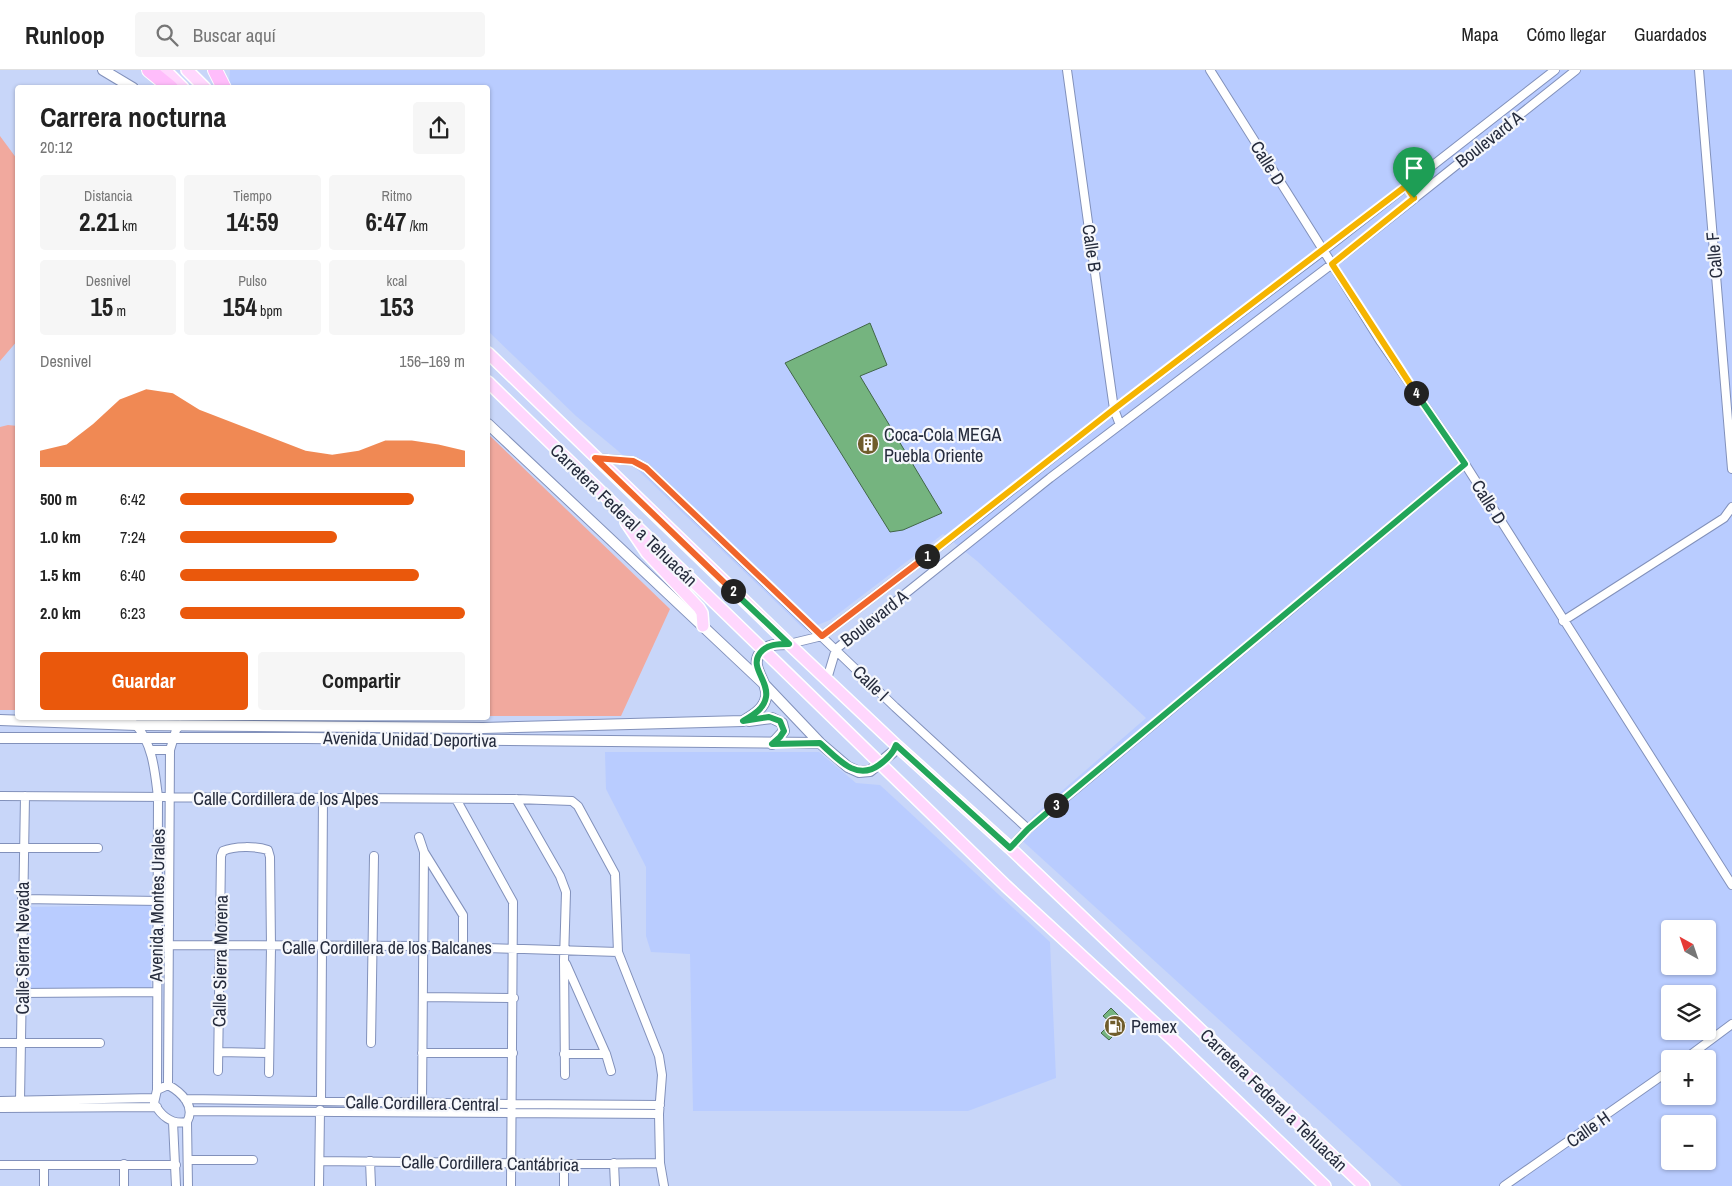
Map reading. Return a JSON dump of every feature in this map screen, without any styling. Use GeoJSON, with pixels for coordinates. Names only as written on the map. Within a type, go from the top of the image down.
{"type":"FeatureCollection","features":[{"type":"Feature","properties":{"kind":"highway"},"geometry":{"type":"LineString","coordinates":[[149,70],[167,85]]}},
{"type":"Feature","properties":{"kind":"highway"},"geometry":{"type":"LineString","coordinates":[[215,70],[222,85]]}},
{"type":"Feature","properties":{"kind":"main road"},"geometry":{"type":"LineString","coordinates":[[165,70],[180,85]]}},
{"type":"Feature","properties":{"kind":"main road"},"geometry":{"type":"LineString","coordinates":[[187,70],[202,85]]}},
{"type":"Feature","properties":{"kind":"main road","name":"Carretera Federal a Tehuacán"},"geometry":{"type":"LineString","coordinates":[[490,356],[789,644],[896,745],[1010,848],[1364,1186]]}},
{"type":"Feature","properties":{"kind":"main road","name":"Carretera Federal a Tehuacán"},"geometry":{"type":"LineString","coordinates":[[490,384],[1006,886],[1172,1040],[1325,1186]]}},
{"type":"Feature","properties":{"kind":"main road"},"geometry":{"type":"LineString","coordinates":[[612,502],[647,553],[699,608],[702,613],[703,626]]}},
{"type":"Feature","properties":{"kind":"street"},"geometry":{"type":"LineString","coordinates":[[104,70],[128,85]]}},
{"type":"Feature","properties":{"kind":"street","name":"Calle B"},"geometry":{"type":"LineString","coordinates":[[1068,70],[1114,409],[1120,425]]}},
{"type":"Feature","properties":{"kind":"street","name":"Calle D"},"geometry":{"type":"LineString","coordinates":[[1210,70],[1381,342],[1465,464],[1732,885]]}},
{"type":"Feature","properties":{"kind":"street","name":"Boulevard A"},"geometry":{"type":"LineString","coordinates":[[789,644],[822,636],[962,530],[1114,409],[1323,251],[1555,70]]}},
{"type":"Feature","properties":{"kind":"street","name":"Boulevard A"},"geometry":{"type":"LineString","coordinates":[[826,679],[836,648],[1120,425],[1332,264],[1576,70]]}},
{"type":"Feature","properties":{"kind":"street","name":"Calle F"},"geometry":{"type":"LineString","coordinates":[[1699,70],[1732,469]]}},
{"type":"Feature","properties":{"kind":"street"},"geometry":{"type":"LineString","coordinates":[[1406,186],[1414,198]]}},
{"type":"Feature","properties":{"kind":"street"},"geometry":{"type":"LineString","coordinates":[[490,426],[764,683],[820,743],[848,767],[859,772],[870,771],[881,764],[893,752],[896,745]]}},
{"type":"Feature","properties":{"kind":"street","name":"Calle I"},"geometry":{"type":"LineString","coordinates":[[595,458],[633,461],[646,468],[836,648],[895,707],[1028,829]]}},
{"type":"Feature","properties":{"kind":"street"},"geometry":{"type":"LineString","coordinates":[[1010,848],[1028,829],[1465,464]]}},
{"type":"Feature","properties":{"kind":"street"},"geometry":{"type":"LineString","coordinates":[[1563,621],[1724,518],[1732,508]]}},
{"type":"Feature","properties":{"kind":"street"},"geometry":{"type":"LineString","coordinates":[[962,530],[970,542]]}},
{"type":"Feature","properties":{"kind":"street"},"geometry":{"type":"LineString","coordinates":[[743,721],[758,712],[766,699],[764,683],[756,663],[757,657],[763,649],[774,644],[789,644]]}},
{"type":"Feature","properties":{"kind":"street","name":"Avenida Unidad Deportiva"},"geometry":{"type":"LineString","coordinates":[[0,720],[180,726],[483,728],[743,721],[769,717],[780,721],[784,731],[772,744]]}},
{"type":"Feature","properties":{"kind":"street","name":"Avenida Montes Urales"},"geometry":{"type":"LineString","coordinates":[[136,725],[150,750],[158,797],[157,1090]]}},
{"type":"Feature","properties":{"kind":"street","name":"Avenida Montes Urales"},"geometry":{"type":"LineString","coordinates":[[168,1085],[170,750],[173,738],[180,726]]}},
{"type":"Feature","properties":{"kind":"street"},"geometry":{"type":"LineString","coordinates":[[453,740],[454,727]]}},
{"type":"Feature","properties":{"kind":"street"},"geometry":{"type":"LineString","coordinates":[[420,740],[421,728]]}},
{"type":"Feature","properties":{"kind":"street"},"geometry":{"type":"LineString","coordinates":[[482,740],[483,728]]}},
{"type":"Feature","properties":{"kind":"street","name":"Avenida Unidad Deportiva"},"geometry":{"type":"LineString","coordinates":[[0,738],[820,743]]}},
{"type":"Feature","properties":{"kind":"street"},"geometry":{"type":"LineString","coordinates":[[150,750],[170,750]]}},
{"type":"Feature","properties":{"kind":"street","name":"Calle Cordillera de los Alpes"},"geometry":{"type":"LineString","coordinates":[[0,796],[516,799],[572,801],[578,806],[615,874],[618,952]]}},
{"type":"Feature","properties":{"kind":"street","name":"Calle Sierra Nevada"},"geometry":{"type":"LineString","coordinates":[[20,1101],[24,796]]}},
{"type":"Feature","properties":{"kind":"street"},"geometry":{"type":"LineString","coordinates":[[321,1101],[323,798]]}},
{"type":"Feature","properties":{"kind":"street"},"geometry":{"type":"LineString","coordinates":[[456,799],[510,893],[513,902],[514,998],[511,1186]]}},
{"type":"Feature","properties":{"kind":"street"},"geometry":{"type":"LineString","coordinates":[[516,799],[560,876],[566,892],[564,949],[565,1074]]}},
{"type":"Feature","properties":{"kind":"street"},"geometry":{"type":"LineString","coordinates":[[419,837],[424,852],[463,915],[463,946]]}},
{"type":"Feature","properties":{"kind":"street"},"geometry":{"type":"LineString","coordinates":[[0,848],[98,848]]}},
{"type":"Feature","properties":{"kind":"street","name":"Calle Sierra Morena"},"geometry":{"type":"LineString","coordinates":[[218,1071],[221,856],[223,851],[253,848],[268,850],[271,947]]}},
{"type":"Feature","properties":{"kind":"street"},"geometry":{"type":"LineString","coordinates":[[422,1102],[424,852]]}},
{"type":"Feature","properties":{"kind":"street"},"geometry":{"type":"LineString","coordinates":[[371,1043],[374,856]]}},
{"type":"Feature","properties":{"kind":"street"},"geometry":{"type":"LineString","coordinates":[[22,899],[168,900]]}},
{"type":"Feature","properties":{"kind":"street","name":"Calle Cordillera de los Balcanes"},"geometry":{"type":"LineString","coordinates":[[156,945],[271,947],[463,946],[618,952]]}},
{"type":"Feature","properties":{"kind":"street"},"geometry":{"type":"LineString","coordinates":[[269,1073],[271,947]]}},
{"type":"Feature","properties":{"kind":"street"},"geometry":{"type":"LineString","coordinates":[[618,952],[659,1056],[662,1076],[658,1114],[660,1163],[664,1186]]}},
{"type":"Feature","properties":{"kind":"street"},"geometry":{"type":"LineString","coordinates":[[564,960],[606,1054],[611,1071]]}},
{"type":"Feature","properties":{"kind":"street"},"geometry":{"type":"LineString","coordinates":[[21,993],[156,992]]}},
{"type":"Feature","properties":{"kind":"street"},"geometry":{"type":"LineString","coordinates":[[424,998],[514,998]]}},
{"type":"Feature","properties":{"kind":"street"},"geometry":{"type":"LineString","coordinates":[[1697,1050],[1732,1024]]}},
{"type":"Feature","properties":{"kind":"street"},"geometry":{"type":"LineString","coordinates":[[0,1043],[100,1043]]}},
{"type":"Feature","properties":{"kind":"street"},"geometry":{"type":"LineString","coordinates":[[219,1052],[269,1052]]}},
{"type":"Feature","properties":{"kind":"street"},"geometry":{"type":"LineString","coordinates":[[422,1054],[513,1053]]}},
{"type":"Feature","properties":{"kind":"street"},"geometry":{"type":"LineString","coordinates":[[564,1054],[606,1054]]}},
{"type":"Feature","properties":{"kind":"street","name":"Calle H"},"geometry":{"type":"LineString","coordinates":[[1504,1186],[1661,1076]]}},
{"type":"Feature","properties":{"kind":"street"},"geometry":{"type":"LineString","coordinates":[[187,1122],[174,1122],[156,1107],[154,1098],[157,1090],[168,1085],[185,1099],[190,1111],[187,1122],[188,1186]]}},
{"type":"Feature","properties":{"kind":"street"},"geometry":{"type":"LineString","coordinates":[[0,1101],[154,1098]]}},
{"type":"Feature","properties":{"kind":"street","name":"Calle Cordillera Central"},"geometry":{"type":"LineString","coordinates":[[185,1099],[511,1104],[660,1104]]}},
{"type":"Feature","properties":{"kind":"street"},"geometry":{"type":"LineString","coordinates":[[0,1108],[156,1107]]}},
{"type":"Feature","properties":{"kind":"street"},"geometry":{"type":"LineString","coordinates":[[319,1186],[320,1110]]}},
{"type":"Feature","properties":{"kind":"street","name":"Calle Cordillera Central"},"geometry":{"type":"LineString","coordinates":[[190,1111],[320,1110],[658,1114]]}},
{"type":"Feature","properties":{"kind":"street"},"geometry":{"type":"LineString","coordinates":[[174,1122],[176,1186]]}},
{"type":"Feature","properties":{"kind":"street"},"geometry":{"type":"LineString","coordinates":[[188,1160],[253,1160]]}},
{"type":"Feature","properties":{"kind":"street","name":"Calle Cordillera Cantábrica"},"geometry":{"type":"LineString","coordinates":[[320,1161],[564,1164],[660,1163]]}},
{"type":"Feature","properties":{"kind":"street"},"geometry":{"type":"LineString","coordinates":[[370,1161],[371,1186]]}},
{"type":"Feature","properties":{"kind":"street"},"geometry":{"type":"LineString","coordinates":[[614,1163],[615,1186]]}},
{"type":"Feature","properties":{"kind":"street"},"geometry":{"type":"LineString","coordinates":[[124,1164],[124,1186]]}},
{"type":"Feature","properties":{"kind":"street"},"geometry":{"type":"LineString","coordinates":[[564,1164],[564,1186]]}},
{"type":"Feature","properties":{"kind":"street"},"geometry":{"type":"LineString","coordinates":[[0,1165],[176,1165]]}},
{"type":"Feature","properties":{"kind":"street"},"geometry":{"type":"LineString","coordinates":[[44,1165],[44,1186]]}},
{"type":"Feature","properties":{"kind":"shaded area"},"geometry":{"type":"Polygon","coordinates":[[[230,70],[1732,70],[1732,1186],[1402,1186],[1016,835],[1033,816],[1146,718],[977,561],[943,534],[830,620],[805,630],[617,450],[576,416],[490,333],[490,85],[229,84],[230,70]]]}},
{"type":"Feature","properties":{"kind":"shaded area"},"geometry":{"type":"Polygon","coordinates":[[[0,136],[15,156],[15,344],[0,361],[0,136]]]}},
{"type":"Feature","properties":{"kind":"shaded area"},"geometry":{"type":"Polygon","coordinates":[[[15,426],[15,710],[0,710],[0,427],[15,426]]]}},
{"type":"Feature","properties":{"kind":"shaded area"},"geometry":{"type":"Polygon","coordinates":[[[490,436],[670,609],[621,716],[490,716],[490,436]]]}},
{"type":"Feature","properties":{"kind":"shaded area"},"geometry":{"type":"Polygon","coordinates":[[[605,752],[819,752],[856,783],[880,785],[1050,942],[1056,1078],[968,1111],[693,1111],[690,954],[651,952],[646,936],[646,867],[606,789],[605,752]]]}},
{"type":"Feature","properties":{"kind":"shaded area"},"geometry":{"type":"Polygon","coordinates":[[[151,905],[151,989],[26,990],[26,907],[151,905]]]}},
{"type":"Feature","properties":{"kind":"building","name":"Coca-Cola MEGA Puebla Oriente"},"geometry":{"type":"Polygon","coordinates":[[[870,323],[887,365],[860,376],[942,513],[903,530],[890,532],[785,363],[870,323]]]}},
{"type":"Feature","properties":{"kind":"building","name":"Pemex"},"geometry":{"type":"Polygon","coordinates":[[[1111,1008],[1126,1023],[1109,1040],[1101,1033],[1111,1023],[1103,1016],[1111,1008]]]}},
{"type":"Feature","properties":{"kind":"place","name":"Coca-Cola MEGA Puebla Oriente"},"geometry":{"type":"Point","coordinates":[868,444]}},
{"type":"Feature","properties":{"kind":"place","name":"Pemex"},"geometry":{"type":"Point","coordinates":[1115,1026]}},
{"type":"Feature","properties":{"kind":"route"},"geometry":{"type":"LineString","coordinates":[[1406,186],[1414,198],[1332,264],[1381,342],[1465,464],[1028,829],[1010,848],[896,745],[893,752],[881,764],[870,771],[859,772],[848,767],[820,743],[772,744],[784,731],[782,723],[775,718],[769,717],[743,721],[758,712],[766,699],[764,683],[756,663],[757,657],[763,649],[774,644],[789,644],[595,458],[617,458],[633,461],[646,468],[822,636],[978,517],[1114,409],[1406,186]]}}]}
